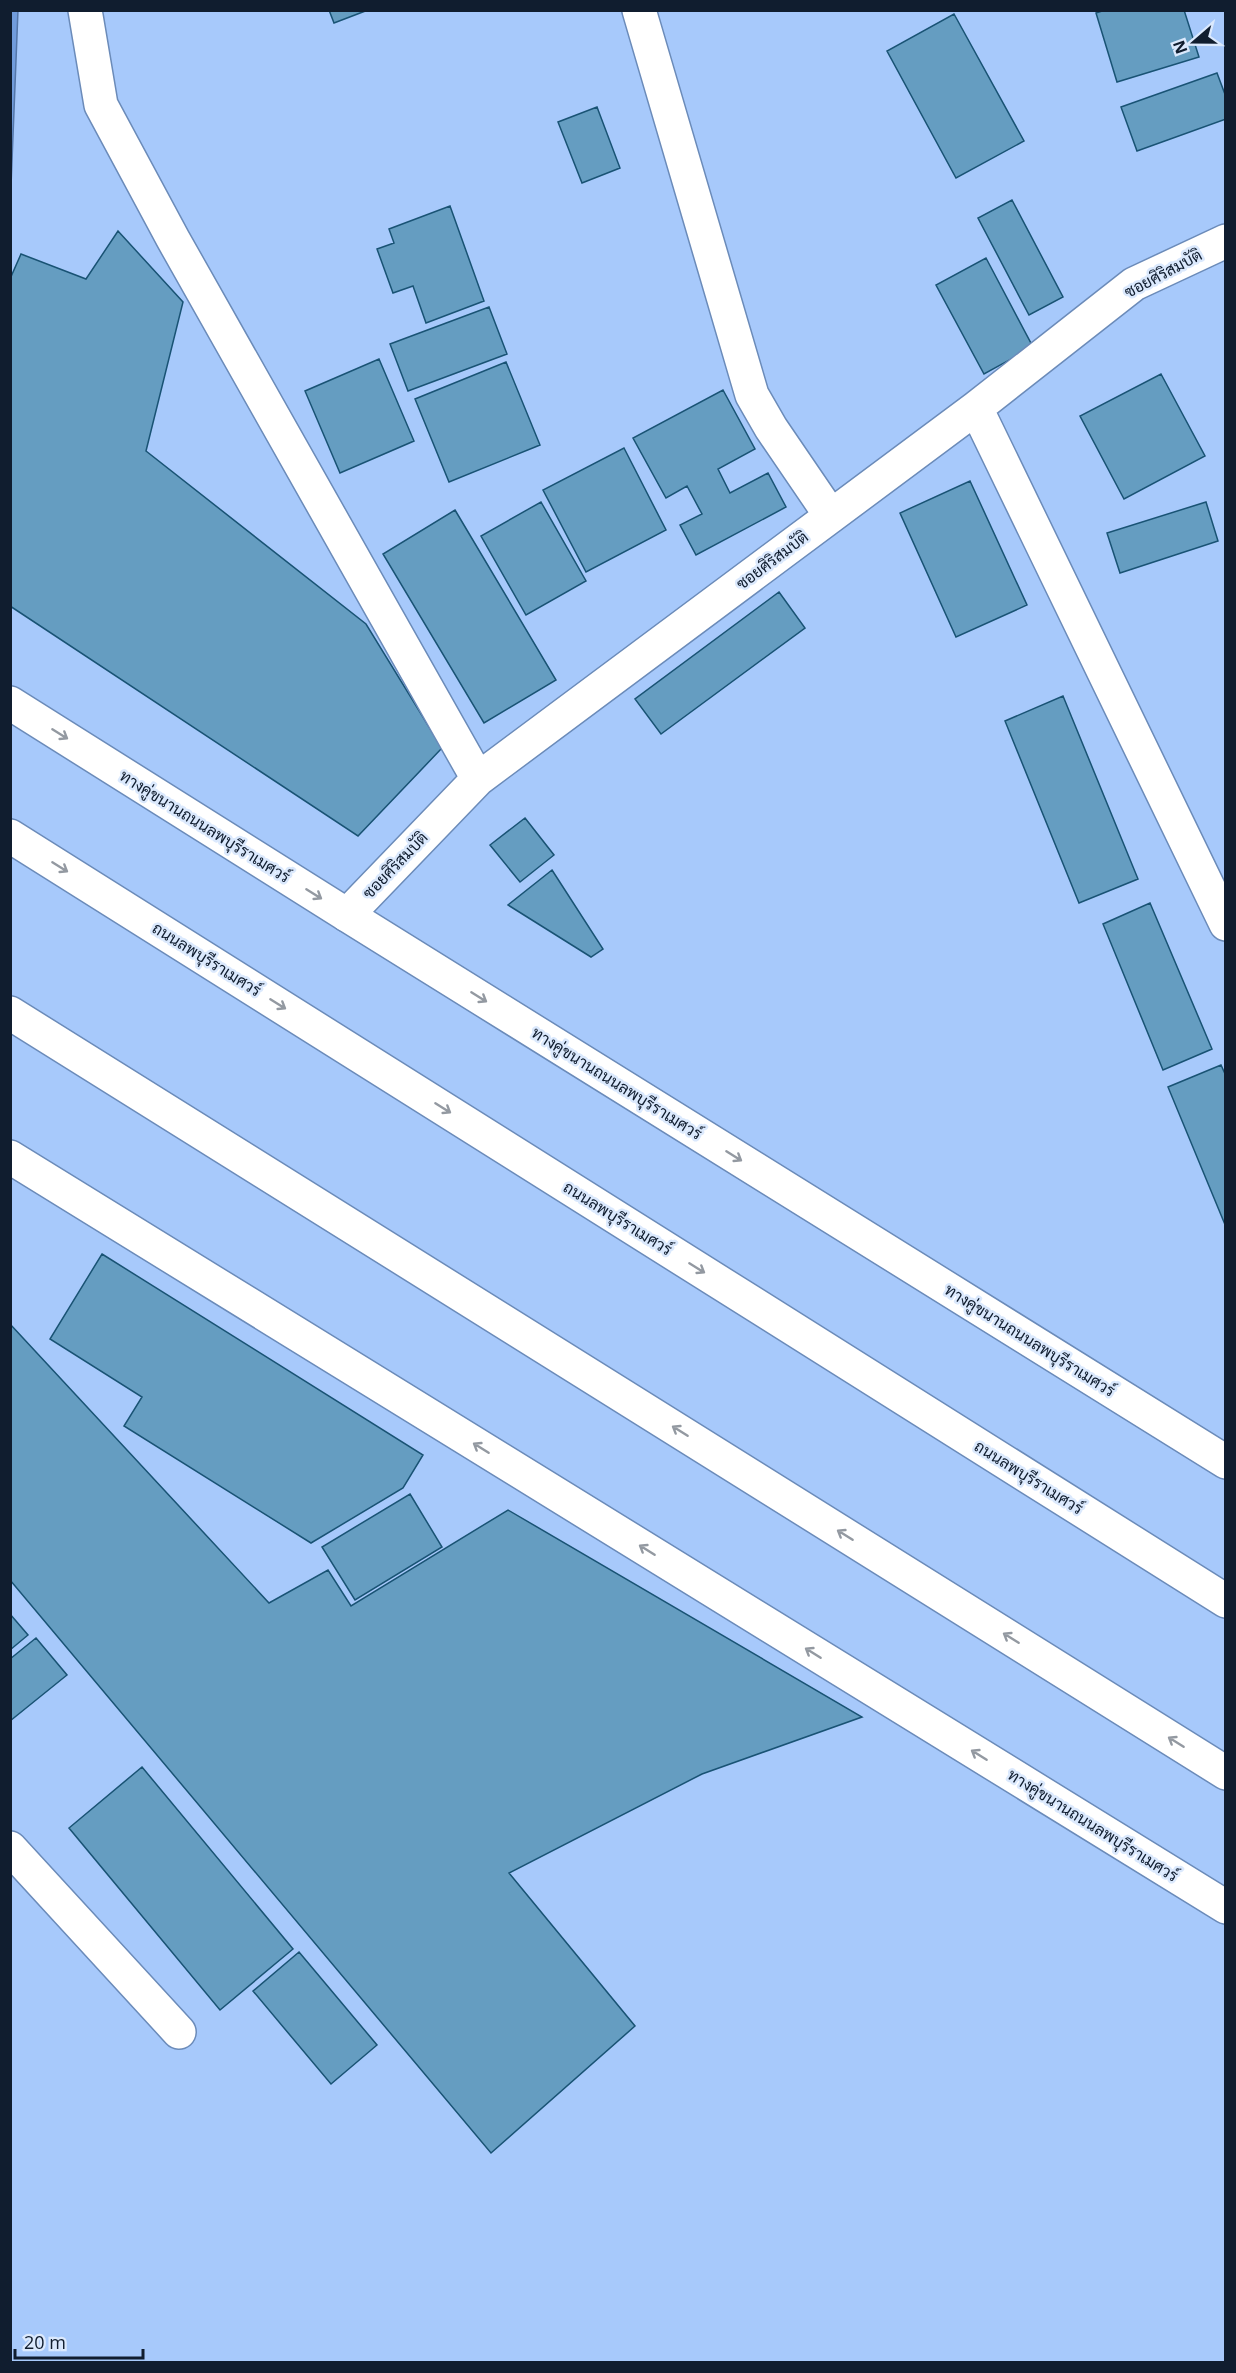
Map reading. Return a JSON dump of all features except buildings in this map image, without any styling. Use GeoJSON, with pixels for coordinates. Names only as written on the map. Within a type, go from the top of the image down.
{"type":"FeatureCollection","features":[{"type":"Feature","properties":{"kind":"main road"},"geometry":{"type":"LineString","coordinates":[[85,10],[101,105],[173,239],[478,779]]}},
{"type":"Feature","properties":{"kind":"main road"},"geometry":{"type":"LineString","coordinates":[[639,10],[752,395],[831,516]]}},
{"type":"Feature","properties":{"kind":"main road","name":"ซอยศิริสมบัติ"},"geometry":{"type":"LineString","coordinates":[[347,915],[478,779],[976,408],[1134,284],[1226,242]]}},
{"type":"Feature","properties":{"kind":"main road"},"geometry":{"type":"LineString","coordinates":[[976,408],[1226,924]]}},
{"type":"Feature","properties":{"kind":"main road","name":"ทางคู่ขนานถนนลพบุรีราเมศวร์"},"geometry":{"type":"LineString","coordinates":[[10,703],[1226,1462]]}},
{"type":"Feature","properties":{"kind":"main road","name":"ถนนลพบุรีราเมศวร์"},"geometry":{"type":"LineString","coordinates":[[10,836],[1226,1601]]}},
{"type":"Feature","properties":{"kind":"main road"},"geometry":{"type":"LineString","coordinates":[[10,1013],[1226,1773]]}},
{"type":"Feature","properties":{"kind":"main road","name":"ทางคู่ขนานถนนลพบุรีราเมศวร์"},"geometry":{"type":"LineString","coordinates":[[10,1157],[1226,1907]]}},
{"type":"Feature","properties":{"kind":"main road"},"geometry":{"type":"LineString","coordinates":[[10,1848],[179,2032]]}},
{"type":"Feature","properties":{"kind":"water"},"geometry":{"type":"Polygon","coordinates":[[[18,10],[11,186],[11,187],[10,11],[18,10]]]}}]}
